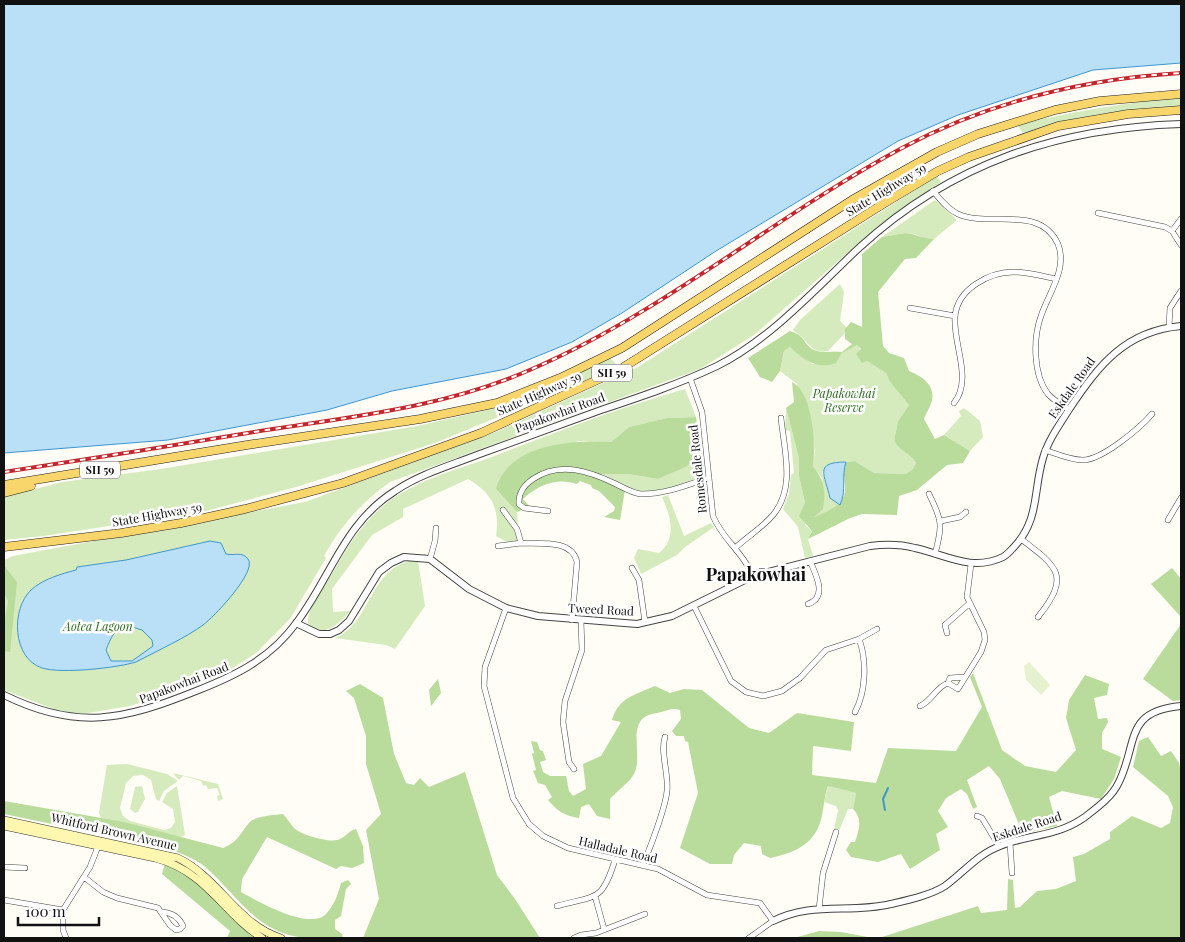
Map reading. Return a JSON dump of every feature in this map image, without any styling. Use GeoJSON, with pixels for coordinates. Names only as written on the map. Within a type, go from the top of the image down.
{"type":"FeatureCollection","features":[{"type":"Feature","properties":{"kind":"main road","name":"State Highway 59"},"geometry":{"type":"LineString","coordinates":[[4,486],[247,445],[420,419],[497,402],[560,378],[622,348],[852,200],[937,152],[978,134],[1055,110],[1100,101],[1181,94]]}},
{"type":"Feature","properties":{"kind":"main road","name":"State Highway 59"},"geometry":{"type":"LineString","coordinates":[[4,547],[121,533],[181,523],[245,509],[343,483],[481,433],[619,370],[883,204],[969,156],[1058,126],[1128,114],[1181,110]]}},
{"type":"Feature","properties":{"kind":"main road"},"geometry":{"type":"LineString","coordinates":[[4,493],[55,477]]}},
{"type":"Feature","properties":{"kind":"main road","name":"Whitford Brown Avenue"},"geometry":{"type":"LineString","coordinates":[[4,820],[99,843],[168,862],[184,869],[201,881],[248,928],[262,938]]}},
{"type":"Feature","properties":{"kind":"main road","name":"Whitford Brown Avenue"},"geometry":{"type":"LineString","coordinates":[[4,826],[166,853],[191,864],[210,879],[253,922],[281,938]]}},
{"type":"Feature","properties":{"kind":"street","name":"Papakowhai Road"},"geometry":{"type":"LineString","coordinates":[[4,695],[39,711],[65,716],[99,717],[140,712],[239,673],[276,646],[296,624],[350,532],[374,506],[393,492],[443,468],[690,378],[720,364],[762,336],[897,216],[933,191],[991,161],[1046,143],[1111,129],[1181,124]]}},
{"type":"Feature","properties":{"kind":"street"},"geometry":{"type":"LineString","coordinates":[[933,191],[949,209],[961,216],[978,219],[1017,219],[1044,228],[1057,244],[1060,253],[1060,269],[1038,324],[1036,352],[1038,374],[1051,397],[1069,410]]}},
{"type":"Feature","properties":{"kind":"street"},"geometry":{"type":"LineString","coordinates":[[1098,212],[1156,224],[1172,230],[1181,244]]}},
{"type":"Feature","properties":{"kind":"street"},"geometry":{"type":"LineString","coordinates":[[1172,230],[1181,219]]}},
{"type":"Feature","properties":{"kind":"street"},"geometry":{"type":"LineString","coordinates":[[954,403],[962,392],[955,316],[967,292],[979,282],[1014,272],[1056,279]]}},
{"type":"Feature","properties":{"kind":"street"},"geometry":{"type":"LineString","coordinates":[[1169,327],[1170,308],[1181,291]]}},
{"type":"Feature","properties":{"kind":"street"},"geometry":{"type":"LineString","coordinates":[[910,308],[955,316]]}},
{"type":"Feature","properties":{"kind":"street","name":"Eskdale Road"},"geometry":{"type":"LineString","coordinates":[[1045,450],[1095,371],[1118,349],[1131,341],[1169,327],[1181,326]]}},
{"type":"Feature","properties":{"kind":"street","name":"Romesdale Road"},"geometry":{"type":"LineString","coordinates":[[690,378],[702,412],[713,516],[716,525],[748,565],[753,576]]}},
{"type":"Feature","properties":{"kind":"street"},"geometry":{"type":"LineString","coordinates":[[1045,450],[1070,458],[1089,459],[1136,432],[1152,414]]}},
{"type":"Feature","properties":{"kind":"street"},"geometry":{"type":"LineString","coordinates":[[735,548],[774,514],[784,499],[787,478],[781,418]]}},
{"type":"Feature","properties":{"kind":"street","name":"Tweed Road"},"geometry":{"type":"LineString","coordinates":[[430,559],[469,589],[506,608],[538,616],[581,621],[645,622],[672,616],[753,576],[870,546],[887,544],[906,546],[970,564],[986,564],[1005,556],[1021,539],[1036,508],[1040,468],[1045,450]]}},
{"type":"Feature","properties":{"kind":"street"},"geometry":{"type":"LineString","coordinates":[[548,511],[524,508],[519,504],[520,493],[534,478],[557,469],[576,468],[595,474],[639,494],[667,493],[708,478]]}},
{"type":"Feature","properties":{"kind":"street"},"geometry":{"type":"LineString","coordinates":[[929,494],[941,521],[942,530],[934,554]]}},
{"type":"Feature","properties":{"kind":"street"},"geometry":{"type":"LineString","coordinates":[[1168,520],[1181,498]]}},
{"type":"Feature","properties":{"kind":"street"},"geometry":{"type":"LineString","coordinates":[[503,510],[517,529],[521,543]]}},
{"type":"Feature","properties":{"kind":"street"},"geometry":{"type":"LineString","coordinates":[[941,521],[960,517],[966,512]]}},
{"type":"Feature","properties":{"kind":"street"},"geometry":{"type":"LineString","coordinates":[[296,624],[318,634],[337,631],[349,621],[379,572],[404,557],[430,559],[436,528]]}},
{"type":"Feature","properties":{"kind":"street"},"geometry":{"type":"LineString","coordinates":[[1021,539],[1048,560],[1057,581],[1056,591],[1038,618]]}},
{"type":"Feature","properties":{"kind":"street"},"geometry":{"type":"LineString","coordinates":[[498,546],[521,543],[561,545],[571,549],[575,554],[576,562],[572,620]]}},
{"type":"Feature","properties":{"kind":"street"},"geometry":{"type":"LineString","coordinates":[[808,604],[814,602],[820,593],[819,583],[810,561]]}},
{"type":"Feature","properties":{"kind":"street"},"geometry":{"type":"LineString","coordinates":[[948,683],[958,689],[981,652],[985,640],[984,632],[966,590],[970,564]]}},
{"type":"Feature","properties":{"kind":"street"},"geometry":{"type":"LineString","coordinates":[[632,568],[639,580],[645,622]]}},
{"type":"Feature","properties":{"kind":"street"},"geometry":{"type":"LineString","coordinates":[[947,633],[945,625],[948,621],[970,603]]}},
{"type":"Feature","properties":{"kind":"street"},"geometry":{"type":"LineString","coordinates":[[694,606],[732,681],[746,692],[763,696],[782,691],[800,678],[826,650],[859,639],[877,629]]}},
{"type":"Feature","properties":{"kind":"street","name":"Halladale Road"},"geometry":{"type":"LineString","coordinates":[[506,608],[485,667],[484,686],[513,798],[528,824],[543,836],[568,848],[663,872],[707,895],[760,903],[773,921]]}},
{"type":"Feature","properties":{"kind":"street"},"geometry":{"type":"LineString","coordinates":[[574,769],[569,762],[563,722],[565,701],[582,650],[581,621]]}},
{"type":"Feature","properties":{"kind":"street"},"geometry":{"type":"LineString","coordinates":[[855,712],[858,706],[865,665],[864,652],[859,639]]}},
{"type":"Feature","properties":{"kind":"street"},"geometry":{"type":"LineString","coordinates":[[920,706],[929,700],[943,685],[948,683],[950,678],[964,677]]}},
{"type":"Feature","properties":{"kind":"street","name":"Eskdale Road"},"geometry":{"type":"LineString","coordinates":[[749,938],[773,921],[795,911],[819,909],[860,910],[892,904],[933,891],[942,887],[978,858],[999,846],[1045,836],[1069,826],[1103,803],[1120,781],[1131,739],[1141,722],[1157,710],[1181,706]]}},
{"type":"Feature","properties":{"kind":"street"},"geometry":{"type":"LineString","coordinates":[[643,866],[667,794],[668,775],[663,744],[666,737]]}},
{"type":"Feature","properties":{"kind":"street"},"geometry":{"type":"LineString","coordinates":[[977,816],[982,818],[999,846]]}},
{"type":"Feature","properties":{"kind":"street"},"geometry":{"type":"LineString","coordinates":[[819,909],[823,873],[836,832]]}},
{"type":"Feature","properties":{"kind":"street"},"geometry":{"type":"LineString","coordinates":[[66,938],[63,930],[63,910],[84,877],[99,843]]}},
{"type":"Feature","properties":{"kind":"street"},"geometry":{"type":"LineString","coordinates":[[1010,843],[1012,873]]}},
{"type":"Feature","properties":{"kind":"street"},"geometry":{"type":"LineString","coordinates":[[558,906],[595,896],[607,885],[615,860]]}},
{"type":"Feature","properties":{"kind":"street"},"geometry":{"type":"LineString","coordinates":[[4,867],[26,868]]}},
{"type":"Feature","properties":{"kind":"street"},"geometry":{"type":"LineString","coordinates":[[84,877],[103,892],[117,898],[151,905],[163,912]]}},
{"type":"Feature","properties":{"kind":"street"},"geometry":{"type":"LineString","coordinates":[[595,896],[604,929]]}},
{"type":"Feature","properties":{"kind":"street"},"geometry":{"type":"LineString","coordinates":[[4,900],[63,910]]}},
{"type":"Feature","properties":{"kind":"street"},"geometry":{"type":"LineString","coordinates":[[574,938],[580,935],[596,933],[645,914]]}},
{"type":"Feature","properties":{"kind":"green space"},"geometry":{"type":"Polygon","coordinates":[[[1181,98],[1181,107],[1099,114],[1023,133],[1017,125],[1094,109],[1181,98]]]}},
{"type":"Feature","properties":{"kind":"green space","name":"Aotea Lagoon"},"geometry":{"type":"Polygon","coordinates":[[[937,176],[941,182],[877,227],[754,335],[700,369],[390,482],[361,506],[345,524],[324,556],[326,558],[290,619],[256,653],[217,678],[130,706],[82,714],[56,710],[4,690],[4,560],[13,556],[305,502],[496,432],[638,367],[937,176]]]}},
{"type":"Feature","properties":{"kind":"green space"},"geometry":{"type":"Polygon","coordinates":[[[935,200],[957,220],[934,239],[925,239],[915,234],[905,233],[882,237],[935,200]]]}},
{"type":"Feature","properties":{"kind":"green space"},"geometry":{"type":"Polygon","coordinates":[[[905,233],[934,239],[916,258],[905,259],[878,292],[883,346],[889,353],[904,358],[909,371],[918,375],[929,385],[932,400],[924,419],[935,439],[944,435],[970,451],[963,463],[947,465],[917,490],[899,496],[897,515],[862,514],[808,539],[812,531],[799,516],[805,503],[799,476],[799,458],[786,408],[794,402],[792,382],[805,396],[809,407],[814,445],[813,466],[820,476],[824,491],[823,509],[813,518],[830,510],[840,503],[843,498],[846,462],[855,461],[874,473],[906,474],[913,469],[916,463],[894,441],[898,421],[909,405],[890,382],[886,373],[867,361],[862,363],[856,354],[861,349],[857,345],[842,353],[836,363],[829,365],[817,364],[806,360],[790,347],[784,351],[780,371],[772,382],[760,377],[748,358],[790,331],[802,337],[809,347],[815,351],[842,352],[852,344],[845,339],[845,329],[851,322],[862,327],[862,254],[882,237],[905,233]]]}},
{"type":"Feature","properties":{"kind":"green space"},"geometry":{"type":"Polygon","coordinates":[[[840,284],[844,292],[840,321],[847,328],[847,331],[828,351],[816,350],[793,330],[800,320],[840,284]]]}},
{"type":"Feature","properties":{"kind":"green space","name":"Papakowhai Reserve"},"geometry":{"type":"Polygon","coordinates":[[[857,344],[867,361],[886,373],[890,382],[909,405],[898,421],[894,441],[916,463],[913,470],[906,474],[874,473],[855,461],[836,462],[822,472],[830,498],[840,505],[810,520],[822,478],[813,466],[815,451],[797,384],[780,371],[784,351],[790,347],[812,364],[836,363],[842,353],[857,344]]]}},
{"type":"Feature","properties":{"kind":"green space"},"geometry":{"type":"Polygon","coordinates":[[[610,358],[619,367],[435,443],[296,487],[206,511],[44,536],[4,540],[4,497],[62,482],[161,469],[417,426],[500,407],[610,358]]]}},
{"type":"Feature","properties":{"kind":"green space"},"geometry":{"type":"Polygon","coordinates":[[[685,389],[696,417],[667,418],[629,427],[611,442],[578,441],[496,489],[517,512],[519,541],[507,542],[496,536],[497,518],[493,503],[483,490],[468,479],[403,509],[403,517],[372,535],[332,589],[333,612],[350,611],[337,624],[325,630],[313,628],[308,623],[308,617],[316,598],[354,539],[367,522],[395,497],[420,483],[448,472],[562,430],[685,389]]]}},
{"type":"Feature","properties":{"kind":"green space"},"geometry":{"type":"Polygon","coordinates":[[[786,408],[799,458],[799,476],[805,503],[805,525],[812,531],[808,539],[813,556],[805,558],[798,527],[783,509],[789,494],[791,475],[794,473],[790,431],[785,430],[786,408]]]}},
{"type":"Feature","properties":{"kind":"green space"},"geometry":{"type":"Polygon","coordinates":[[[964,408],[980,421],[983,437],[970,451],[944,435],[961,416],[959,411],[964,408]]]}},
{"type":"Feature","properties":{"kind":"green space"},"geometry":{"type":"Polygon","coordinates":[[[696,417],[702,454],[686,467],[658,479],[628,474],[602,474],[600,479],[625,490],[620,520],[604,517],[614,511],[615,507],[599,491],[592,488],[591,485],[580,481],[577,484],[563,481],[541,486],[523,499],[530,507],[517,512],[496,489],[503,474],[514,462],[527,454],[543,448],[578,442],[611,442],[629,427],[667,418],[696,417]]]}},
{"type":"Feature","properties":{"kind":"green space"},"geometry":{"type":"Polygon","coordinates":[[[702,454],[703,476],[667,489],[639,492],[602,474],[628,474],[658,479],[686,467],[702,454]]]}},
{"type":"Feature","properties":{"kind":"green space"},"geometry":{"type":"Polygon","coordinates":[[[668,495],[684,536],[711,523],[714,527],[685,547],[677,555],[641,574],[634,558],[638,549],[659,553],[669,540],[670,519],[662,497],[668,495]]]}},
{"type":"Feature","properties":{"kind":"green space"},"geometry":{"type":"Polygon","coordinates":[[[412,560],[418,561],[425,606],[395,649],[386,645],[335,638],[347,631],[356,621],[386,575],[397,566],[412,560]]]}},
{"type":"Feature","properties":{"kind":"green space"},"geometry":{"type":"Polygon","coordinates":[[[4,565],[17,582],[10,652],[4,651],[4,624],[8,601],[4,593],[4,565]]]}},
{"type":"Feature","properties":{"kind":"green space"},"geometry":{"type":"Polygon","coordinates":[[[1172,568],[1181,579],[1181,617],[1151,584],[1172,568]]]}},
{"type":"Feature","properties":{"kind":"green space"},"geometry":{"type":"Polygon","coordinates":[[[1181,624],[1181,700],[1173,701],[1143,679],[1181,624]]]}},
{"type":"Feature","properties":{"kind":"green space"},"geometry":{"type":"Polygon","coordinates":[[[1029,662],[1050,685],[1041,695],[1026,680],[1024,666],[1029,662]]]}},
{"type":"Feature","properties":{"kind":"green space"},"geometry":{"type":"Polygon","coordinates":[[[973,673],[1002,750],[1025,766],[1056,772],[1076,750],[1066,718],[1069,700],[1085,675],[1109,684],[1107,695],[1094,698],[1098,719],[1107,718],[1108,722],[1102,733],[1102,749],[1121,757],[1114,779],[1101,799],[1062,791],[1049,797],[1057,826],[1023,834],[1000,779],[989,766],[967,780],[977,807],[973,809],[967,794],[961,789],[946,798],[938,811],[948,827],[936,834],[940,850],[910,869],[901,854],[878,862],[851,857],[846,850],[851,842],[855,842],[858,833],[859,821],[853,809],[856,793],[828,786],[818,828],[810,840],[798,849],[770,858],[762,854],[761,846],[744,843],[734,855],[732,864],[710,864],[680,848],[698,793],[688,742],[685,741],[684,736],[676,736],[672,731],[681,719],[680,710],[671,709],[646,716],[640,722],[637,730],[636,769],[632,777],[610,799],[610,819],[597,816],[589,804],[581,807],[579,818],[562,812],[548,800],[552,797],[545,785],[538,783],[533,771],[536,770],[531,741],[537,742],[540,750],[543,751],[546,760],[540,762],[543,772],[550,776],[566,776],[569,791],[573,796],[586,789],[583,764],[601,756],[621,722],[612,720],[619,706],[634,695],[655,686],[670,693],[684,689],[702,690],[749,728],[769,733],[797,713],[854,722],[851,751],[813,746],[812,775],[876,783],[888,748],[956,751],[982,707],[970,677],[973,673]]]}},
{"type":"Feature","properties":{"kind":"green space"},"geometry":{"type":"Polygon","coordinates":[[[438,679],[441,693],[431,706],[429,690],[438,679]]]}},
{"type":"Feature","properties":{"kind":"green space"},"geometry":{"type":"Polygon","coordinates":[[[360,684],[383,698],[394,754],[406,783],[414,785],[420,778],[429,787],[465,772],[497,875],[540,938],[363,938],[379,899],[366,830],[381,814],[366,764],[366,736],[354,698],[346,691],[360,684]]]}},
{"type":"Feature","properties":{"kind":"green space"},"geometry":{"type":"Polygon","coordinates":[[[1148,737],[1161,756],[1171,751],[1179,763],[1181,772],[1181,938],[879,938],[978,906],[981,913],[1007,910],[1008,879],[1013,880],[1015,908],[1020,907],[1037,891],[1056,889],[1076,881],[1073,857],[1084,854],[1110,839],[1110,832],[1132,816],[1161,828],[1170,823],[1173,807],[1168,796],[1133,767],[1139,741],[1148,737]]]}},
{"type":"Feature","properties":{"kind":"green space"},"geometry":{"type":"Polygon","coordinates":[[[127,764],[167,774],[178,781],[164,791],[159,801],[156,799],[151,780],[143,775],[133,776],[126,783],[120,808],[123,816],[130,821],[164,830],[171,828],[175,822],[173,809],[162,802],[167,793],[177,786],[185,835],[180,837],[101,818],[99,813],[107,765],[127,764]]]}},
{"type":"Feature","properties":{"kind":"green space"},"geometry":{"type":"Polygon","coordinates":[[[173,773],[218,784],[223,799],[218,801],[217,796],[220,795],[217,788],[208,789],[206,785],[203,786],[201,781],[183,776],[179,780],[173,773]]]}},
{"type":"Feature","properties":{"kind":"green space"},"geometry":{"type":"Polygon","coordinates":[[[142,786],[145,799],[138,812],[135,813],[130,809],[135,787],[142,786]]]}},
{"type":"Feature","properties":{"kind":"green space"},"geometry":{"type":"Polygon","coordinates":[[[828,786],[856,793],[853,809],[848,809],[839,831],[834,830],[838,810],[836,806],[824,802],[828,786]]]}},
{"type":"Feature","properties":{"kind":"green space"},"geometry":{"type":"Polygon","coordinates":[[[4,801],[124,822],[223,848],[235,840],[249,823],[260,817],[270,815],[283,814],[299,831],[324,840],[340,839],[356,829],[363,846],[364,863],[352,868],[341,866],[336,869],[267,837],[242,879],[241,892],[284,913],[308,919],[318,918],[326,914],[337,896],[341,883],[348,880],[351,884],[346,889],[341,916],[335,920],[335,929],[342,934],[343,938],[300,937],[273,929],[252,914],[204,866],[178,852],[4,814],[4,801]]]}},
{"type":"Feature","properties":{"kind":"green space"},"geometry":{"type":"Polygon","coordinates":[[[165,863],[186,872],[260,938],[227,938],[230,931],[162,874],[165,863]]]}},
{"type":"Feature","properties":{"kind":"green space"},"geometry":{"type":"Polygon","coordinates":[[[819,931],[841,932],[873,938],[794,938],[819,931]]]}},
{"type":"Feature","properties":{"kind":"water"},"geometry":{"type":"Polygon","coordinates":[[[4,4],[1181,4],[1181,63],[1093,70],[958,115],[898,141],[716,251],[622,313],[572,342],[506,369],[392,391],[327,410],[168,440],[4,453],[4,4]]]}},
{"type":"Feature","properties":{"kind":"water"},"geometry":{"type":"Polygon","coordinates":[[[846,462],[840,505],[830,498],[824,471],[825,467],[829,464],[846,462]]]}},
{"type":"Feature","properties":{"kind":"water","name":"Aotea Lagoon"},"geometry":{"type":"Polygon","coordinates":[[[210,541],[221,543],[226,554],[241,554],[246,557],[249,565],[247,573],[233,594],[208,621],[189,634],[136,662],[103,668],[75,670],[51,670],[32,663],[20,644],[18,632],[20,609],[24,598],[31,590],[58,575],[76,570],[77,567],[126,560],[210,541]],[[129,626],[116,631],[106,650],[111,661],[132,661],[153,646],[152,640],[142,630],[129,626]]]}},
{"type":"Feature","properties":{"kind":"waterway"},"geometry":{"type":"LineString","coordinates":[[885,810],[883,799],[888,788]]}},
{"type":"Feature","properties":{"kind":"railway"},"geometry":{"type":"LineString","coordinates":[[4,472],[360,416],[430,402],[499,382],[581,346],[628,320],[809,203],[902,148],[935,132],[968,118],[1037,95],[1109,81],[1181,73]]}},
{"type":"Feature","properties":{"kind":"district","name":"Papakōwhai"},"geometry":{"type":"Point","coordinates":[756,575]}}]}
